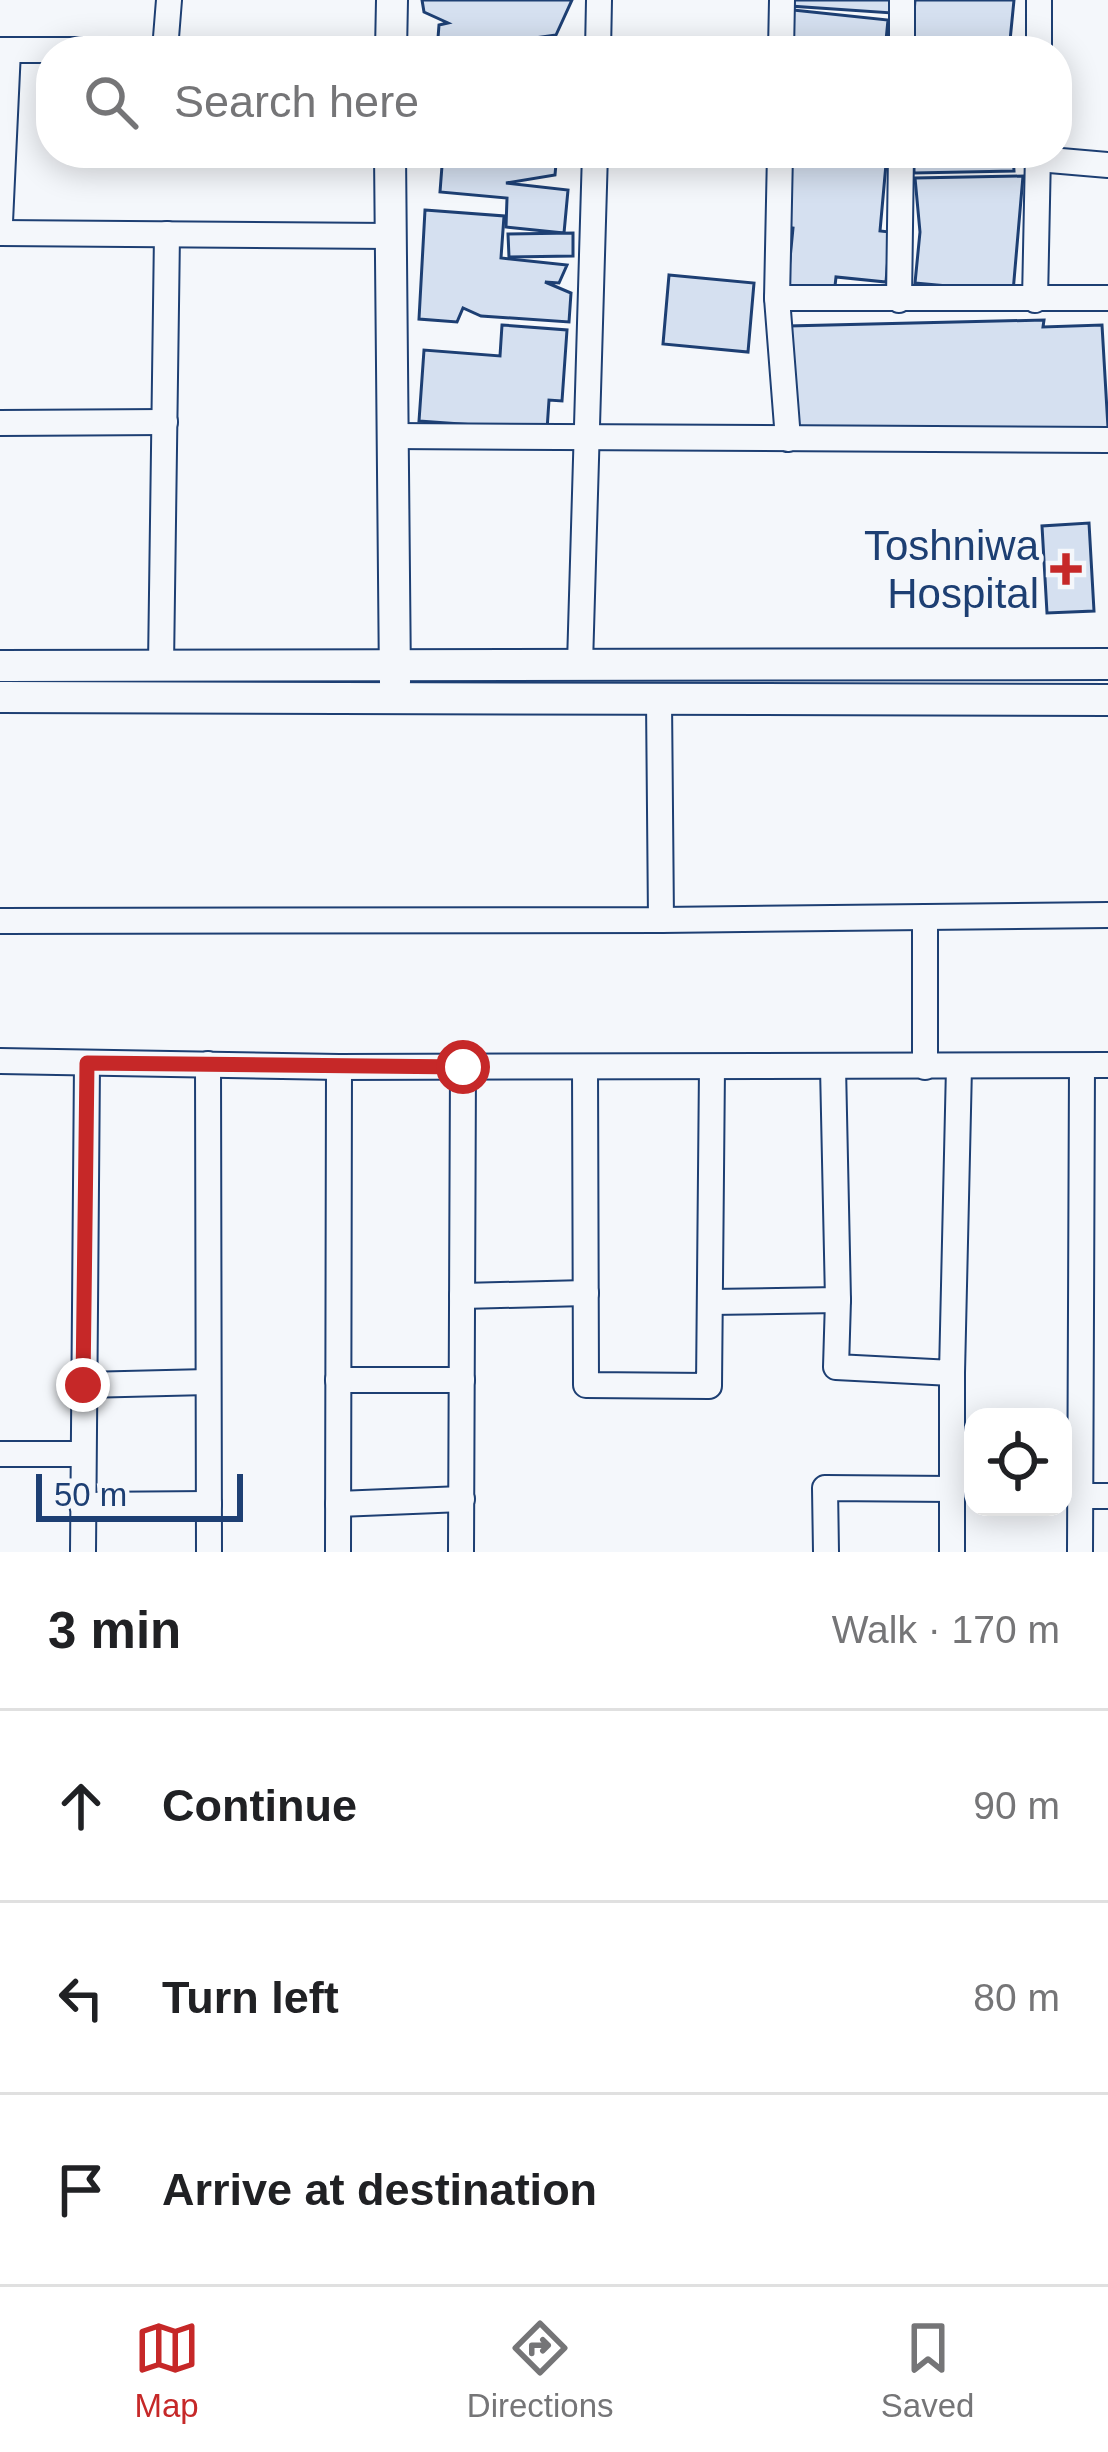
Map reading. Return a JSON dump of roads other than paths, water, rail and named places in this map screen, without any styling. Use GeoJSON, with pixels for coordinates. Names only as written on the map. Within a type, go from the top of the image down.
{"type":"FeatureCollection","features":[{"type":"Feature","properties":{"kind":"street"},"geometry":{"type":"LineString","coordinates":[[165,36],[169,0]]}},
{"type":"Feature","properties":{"kind":"street"},"geometry":{"type":"LineString","coordinates":[[391,36],[392,0]]}},
{"type":"Feature","properties":{"kind":"street"},"geometry":{"type":"LineString","coordinates":[[598,36],[599,0]]}},
{"type":"Feature","properties":{"kind":"street"},"geometry":{"type":"LineString","coordinates":[[781,36],[782,0]]}},
{"type":"Feature","properties":{"kind":"street"},"geometry":{"type":"LineString","coordinates":[[902,0],[902,36]]}},
{"type":"Feature","properties":{"kind":"street"},"geometry":{"type":"LineString","coordinates":[[1039,0],[1039,36]]}},
{"type":"Feature","properties":{"kind":"street"},"geometry":{"type":"LineString","coordinates":[[0,222],[4,50],[36,50]]}},
{"type":"Feature","properties":{"kind":"street"},"geometry":{"type":"LineString","coordinates":[[1072,160],[1108,164]]}},
{"type":"Feature","properties":{"kind":"street"},"geometry":{"type":"LineString","coordinates":[[390,168],[395,700]]}},
{"type":"Feature","properties":{"kind":"street"},"geometry":{"type":"LineString","coordinates":[[580,664],[595,168]]}},
{"type":"Feature","properties":{"kind":"street"},"geometry":{"type":"LineString","coordinates":[[780,168],[777,298],[788,439]]}},
{"type":"Feature","properties":{"kind":"street"},"geometry":{"type":"LineString","coordinates":[[899,300],[901,168]]}},
{"type":"Feature","properties":{"kind":"street"},"geometry":{"type":"LineString","coordinates":[[1035,300],[1038,168]]}},
{"type":"Feature","properties":{"kind":"street"},"geometry":{"type":"LineString","coordinates":[[0,233],[391,236]]}},
{"type":"Feature","properties":{"kind":"street"},"geometry":{"type":"LineString","coordinates":[[161,665],[167,234]]}},
{"type":"Feature","properties":{"kind":"street"},"geometry":{"type":"LineString","coordinates":[[777,298],[1108,298]]}},
{"type":"Feature","properties":{"kind":"street"},"geometry":{"type":"LineString","coordinates":[[0,423],[165,422]]}},
{"type":"Feature","properties":{"kind":"street"},"geometry":{"type":"LineString","coordinates":[[393,436],[1108,440]]}},
{"type":"Feature","properties":{"kind":"street"},"geometry":{"type":"LineString","coordinates":[[0,666],[1108,664]]}},
{"type":"Feature","properties":{"kind":"street"},"geometry":{"type":"LineString","coordinates":[[0,697],[1108,700]]}},
{"type":"Feature","properties":{"kind":"street"},"geometry":{"type":"LineString","coordinates":[[659,700],[662,920]]}},
{"type":"Feature","properties":{"kind":"street"},"geometry":{"type":"LineString","coordinates":[[0,921],[1108,915]]}},
{"type":"Feature","properties":{"kind":"street"},"geometry":{"type":"LineString","coordinates":[[925,917],[925,1066]]}},
{"type":"Feature","properties":{"kind":"street"},"geometry":{"type":"LineString","coordinates":[[0,1061],[339,1067],[1108,1065]]}},
{"type":"Feature","properties":{"kind":"street"},"geometry":{"type":"LineString","coordinates":[[82,1552],[87,1063]]}},
{"type":"Feature","properties":{"kind":"street"},"geometry":{"type":"LineString","coordinates":[[208,1064],[209,1552]]}},
{"type":"Feature","properties":{"kind":"street"},"geometry":{"type":"LineString","coordinates":[[1080,1552],[1082,1066]]}},
{"type":"Feature","properties":{"kind":"street"},"geometry":{"type":"LineString","coordinates":[[338,1552],[339,1067]]}},
{"type":"Feature","properties":{"kind":"street"},"geometry":{"type":"LineString","coordinates":[[461,1552],[463,1067]]}},
{"type":"Feature","properties":{"kind":"street"},"geometry":{"type":"LineString","coordinates":[[584,1067],[586,1385],[710,1386],[712,1067]]}},
{"type":"Feature","properties":{"kind":"street"},"geometry":{"type":"LineString","coordinates":[[833,1067],[836,1367],[952,1373]]}},
{"type":"Feature","properties":{"kind":"street"},"geometry":{"type":"LineString","coordinates":[[952,1552],[959,1067]]}},
{"type":"Feature","properties":{"kind":"street"},"geometry":{"type":"LineString","coordinates":[[462,1296],[586,1293]]}},
{"type":"Feature","properties":{"kind":"street"},"geometry":{"type":"LineString","coordinates":[[710,1302],[838,1300]]}},
{"type":"Feature","properties":{"kind":"street"},"geometry":{"type":"LineString","coordinates":[[338,1380],[462,1381]]}},
{"type":"Feature","properties":{"kind":"street"},"geometry":{"type":"LineString","coordinates":[[83,1385],[208,1382]]}},
{"type":"Feature","properties":{"kind":"street"},"geometry":{"type":"LineString","coordinates":[[0,1454],[82,1454]]}},
{"type":"Feature","properties":{"kind":"street"},"geometry":{"type":"LineString","coordinates":[[826,1552],[825,1488],[952,1489]]}},
{"type":"Feature","properties":{"kind":"street"},"geometry":{"type":"LineString","coordinates":[[1080,1496],[1108,1496]]}},
{"type":"Feature","properties":{"kind":"street"},"geometry":{"type":"LineString","coordinates":[[338,1504],[462,1498]]}},
{"type":"Feature","properties":{"kind":"street"},"geometry":{"type":"LineString","coordinates":[[82,1505],[209,1504]]}},
{"type":"Feature","properties":{"kind":"place","name":"Toshniwa Hospital"},"geometry":{"type":"Point","coordinates":[1066,569]}}]}
